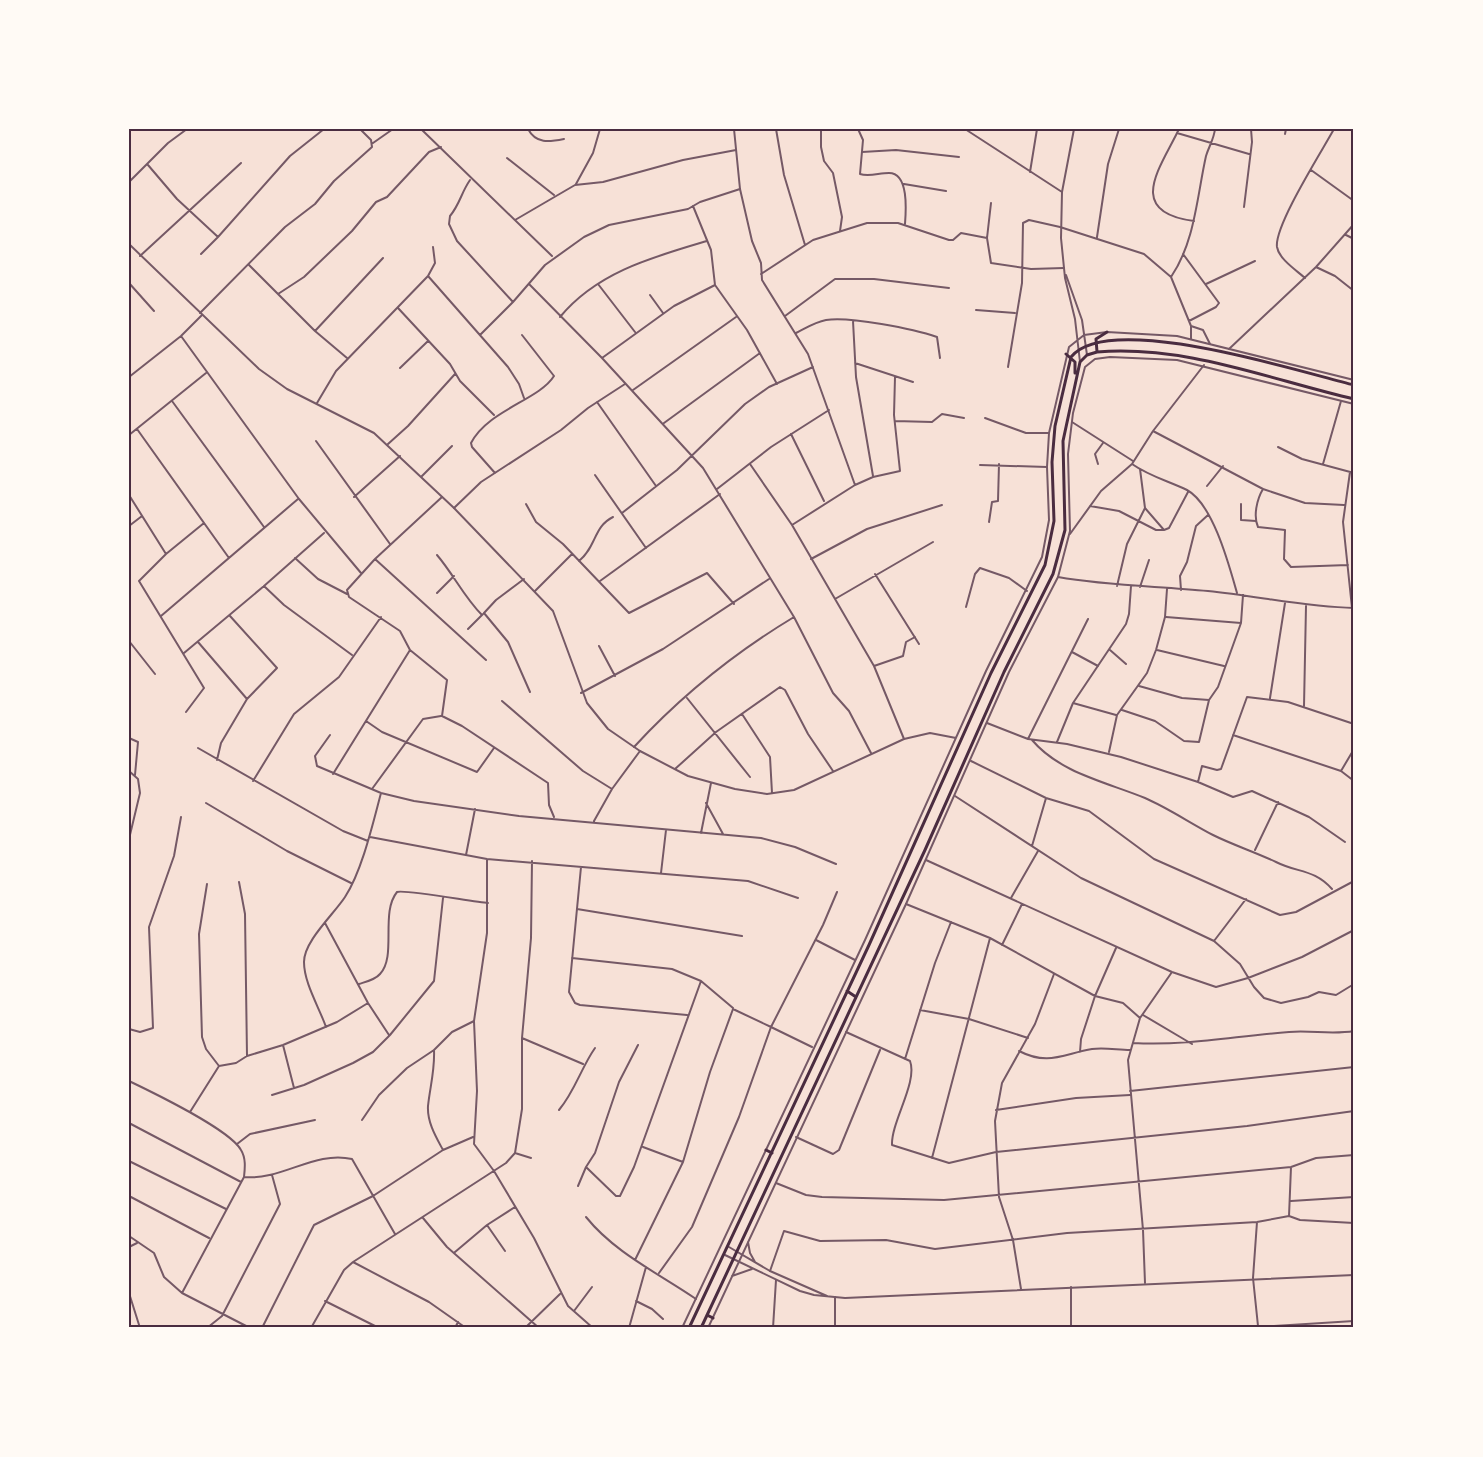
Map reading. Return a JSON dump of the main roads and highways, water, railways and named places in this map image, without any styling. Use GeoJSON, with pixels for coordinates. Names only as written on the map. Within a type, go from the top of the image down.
{"type":"FeatureCollection","features":[{"type":"Feature","properties":{"kind":"main road"},"geometry":{"type":"LineString","coordinates":[[1095,342],[1107,332]]}},
{"type":"Feature","properties":{"kind":"main road"},"geometry":{"type":"LineString","coordinates":[[1176,342],[1177,336]]}},
{"type":"Feature","properties":{"kind":"main road"},"geometry":{"type":"LineString","coordinates":[[689,1328],[848,991],[991,673],[1045,565],[1053,534],[1053,443],[1060,399],[1071,357],[1078,348],[1095,342],[1129,340],[1176,342],[1354,385]]}},
{"type":"Feature","properties":{"kind":"main road"},"geometry":{"type":"LineString","coordinates":[[1095,342],[1097,352]]}},
{"type":"Feature","properties":{"kind":"main road"},"geometry":{"type":"LineString","coordinates":[[1156,351],[1156,357]]}},
{"type":"Feature","properties":{"kind":"main road"},"geometry":{"type":"LineString","coordinates":[[1075,378],[1080,362],[1087,355],[1097,352],[1156,351],[1216,361],[1354,399]]}},
{"type":"Feature","properties":{"kind":"main road"},"geometry":{"type":"LineString","coordinates":[[701,1328],[856,997],[1004,672],[1057,564],[1065,530],[1064,441],[1076,365],[1066,354]]}},
{"type":"Feature","properties":{"kind":"main road"},"geometry":{"type":"LineString","coordinates":[[1064,441],[1069,441]]}},
{"type":"Feature","properties":{"kind":"main road"},"geometry":{"type":"LineString","coordinates":[[1048,501],[1054,501]]}},
{"type":"Feature","properties":{"kind":"main road"},"geometry":{"type":"LineString","coordinates":[[1048,585],[1053,588]]}},
{"type":"Feature","properties":{"kind":"main road"},"geometry":{"type":"LineString","coordinates":[[986,671],[991,673]]}},
{"type":"Feature","properties":{"kind":"main road"},"geometry":{"type":"LineString","coordinates":[[935,787],[940,789]]}},
{"type":"Feature","properties":{"kind":"main road"},"geometry":{"type":"LineString","coordinates":[[848,991],[856,997]]}},
{"type":"Feature","properties":{"kind":"main road"},"geometry":{"type":"LineString","coordinates":[[801,1112],[806,1115]]}},
{"type":"Feature","properties":{"kind":"main road"},"geometry":{"type":"LineString","coordinates":[[766,1150],[772,1153]]}},
{"type":"Feature","properties":{"kind":"main road"},"geometry":{"type":"LineString","coordinates":[[707,1315],[713,1318]]}}]}
